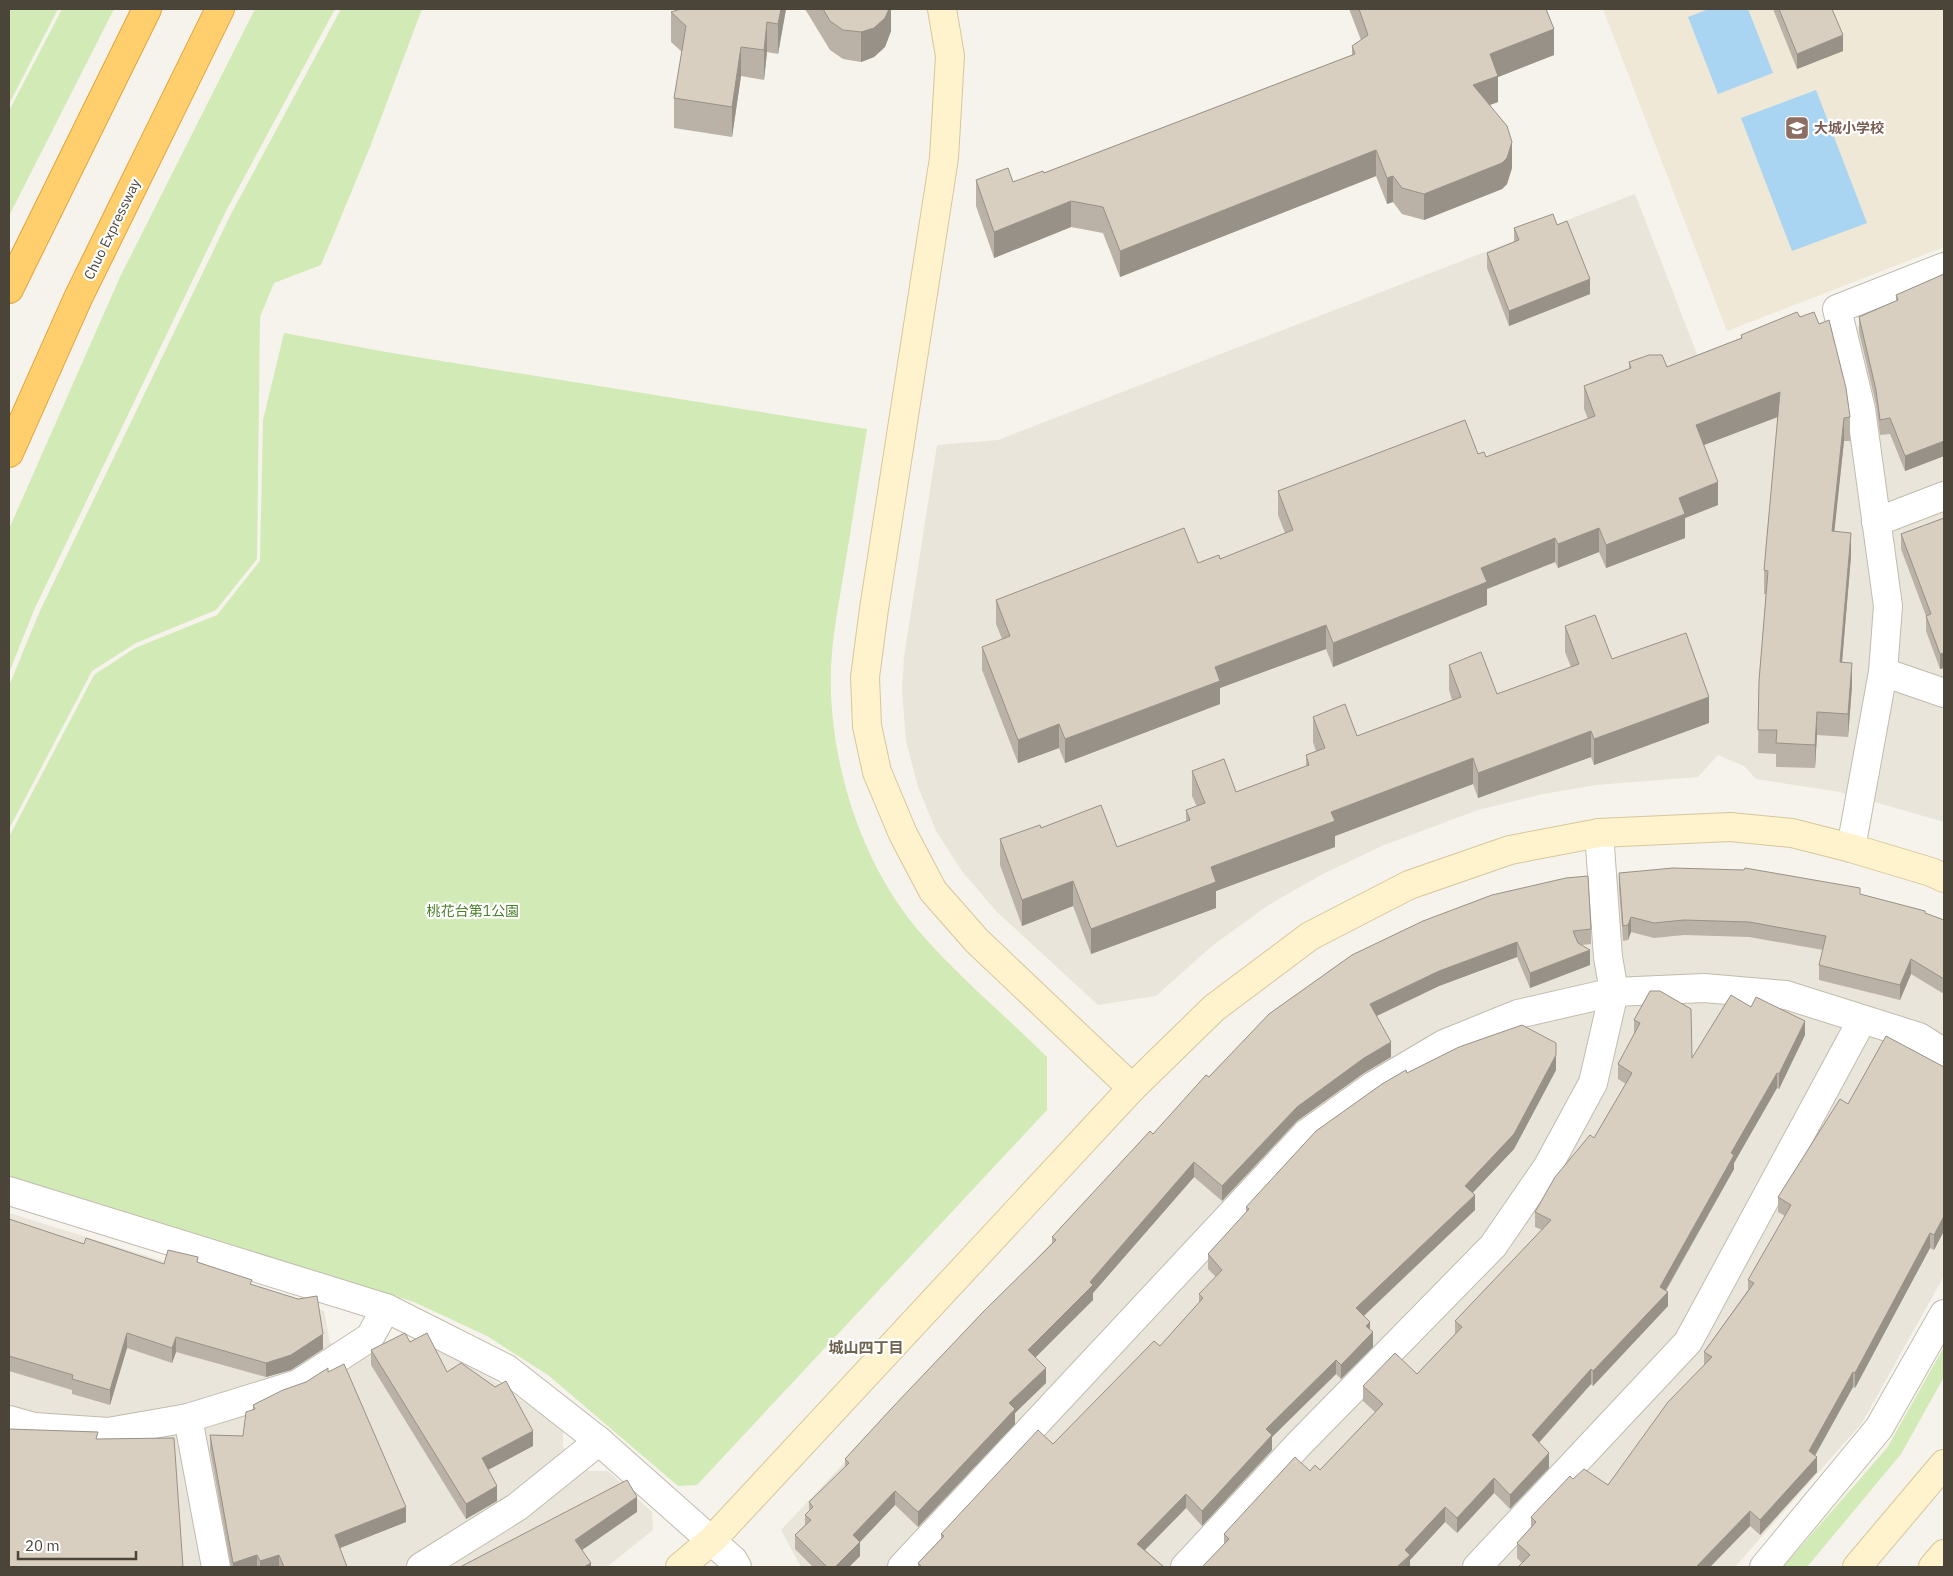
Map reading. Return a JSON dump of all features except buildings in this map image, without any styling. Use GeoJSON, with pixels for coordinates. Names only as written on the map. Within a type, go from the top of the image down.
{"type":"FeatureCollection","features":[{"type":"Feature","properties":{"kind":"highway"},"geometry":{"type":"LineString","coordinates":[[9,289],[147,9]]}},
{"type":"Feature","properties":{"kind":"highway","name":"Chuo Expressway"},"geometry":{"type":"LineString","coordinates":[[9,453],[78,298],[220,9]]}},
{"type":"Feature","properties":{"kind":"street"},"geometry":{"type":"LineString","coordinates":[[942,9],[950,56],[944,158],[874,609],[865,677],[867,726],[878,772],[903,834],[933,891],[977,941],[1132,1088]]}},
{"type":"Feature","properties":{"kind":"street"},"geometry":{"type":"LineString","coordinates":[[1851,848],[1882,672],[1888,606],[1861,409],[1837,309],[1944,266]]}},
{"type":"Feature","properties":{"kind":"street"},"geometry":{"type":"LineString","coordinates":[[1876,522],[1944,496]]}},
{"type":"Feature","properties":{"kind":"street"},"geometry":{"type":"LineString","coordinates":[[1882,672],[1944,694]]}},
{"type":"Feature","properties":{"kind":"street"},"geometry":{"type":"LineString","coordinates":[[680,1567],[710,1541],[1132,1088],[1214,1008],[1310,936],[1409,884],[1510,850],[1599,833],[1730,826],[1792,833],[1851,848],[1931,872],[1944,878]]}},
{"type":"Feature","properties":{"kind":"street"},"geometry":{"type":"LineString","coordinates":[[1185,1567],[1299,1444],[1493,1246],[1548,1166],[1593,1083],[1614,992],[1608,957],[1599,833]]}},
{"type":"Feature","properties":{"kind":"street"},"geometry":{"type":"LineString","coordinates":[[902,1567],[1306,1134],[1373,1086],[1444,1044],[1518,1014],[1614,992],[1704,988],[1786,995],[1919,1037],[1944,1053]]}},
{"type":"Feature","properties":{"kind":"street"},"geometry":{"type":"LineString","coordinates":[[1477,1567],[1688,1342],[1862,1020]]}},
{"type":"Feature","properties":{"kind":"street"},"geometry":{"type":"LineString","coordinates":[[9,1191],[386,1308],[508,1369],[599,1441],[732,1560],[737,1567]]}},
{"type":"Feature","properties":{"kind":"street"},"geometry":{"type":"LineString","coordinates":[[9,1420],[34,1427],[108,1432],[188,1418],[298,1384],[370,1337],[386,1308]]}},
{"type":"Feature","properties":{"kind":"street"},"geometry":{"type":"LineString","coordinates":[[1764,1567],[1879,1428],[1944,1314]]}},
{"type":"Feature","properties":{"kind":"street"},"geometry":{"type":"LineString","coordinates":[[188,1418],[216,1567]]}},
{"type":"Feature","properties":{"kind":"street"},"geometry":{"type":"LineString","coordinates":[[421,1567],[517,1507],[599,1441]]}},
{"type":"Feature","properties":{"kind":"street"},"geometry":{"type":"LineString","coordinates":[[1857,1567],[1944,1464]]}},
{"type":"Feature","properties":{"kind":"street"},"geometry":{"type":"LineString","coordinates":[[1933,1567],[1944,1554]]}},
{"type":"Feature","properties":{"kind":"shaded area","name":"大城小学校"},"geometry":{"type":"Polygon","coordinates":[[[1603,9],[1944,9],[1944,247],[1727,331],[1603,9]]]}},
{"type":"Feature","properties":{"kind":"shaded area"},"geometry":{"type":"Polygon","coordinates":[[[1635,194],[1702,367],[1814,322],[1855,332],[1862,317],[1944,285],[1944,822],[1840,792],[1756,779],[1744,766],[1718,755],[1698,777],[1596,785],[1543,794],[1478,810],[1384,845],[1321,875],[1267,906],[1212,946],[1156,996],[1098,1005],[996,911],[961,870],[936,831],[918,787],[906,741],[902,691],[904,657],[937,445],[998,440],[1635,194]]]}},
{"type":"Feature","properties":{"kind":"shaded area"},"geometry":{"type":"Polygon","coordinates":[[[1687,874],[1944,932],[1944,1276],[1862,1423],[1735,1567],[801,1567],[781,1530],[1219,1065],[1255,1033],[1582,883],[1617,876],[1687,874]]]}},
{"type":"Feature","properties":{"kind":"shaded area"},"geometry":{"type":"Polygon","coordinates":[[[9,1213],[324,1311],[330,1343],[413,1340],[459,1361],[496,1382],[563,1430],[563,1447],[589,1471],[608,1471],[652,1512],[653,1530],[607,1567],[9,1567],[9,1213]]]}},
{"type":"Feature","properties":{"kind":"green space"},"geometry":{"type":"Polygon","coordinates":[[[9,9],[58,9],[9,104],[9,9]]]}},
{"type":"Feature","properties":{"kind":"green space"},"geometry":{"type":"Polygon","coordinates":[[[62,9],[114,9],[9,216],[9,111],[62,9]]]}},
{"type":"Feature","properties":{"kind":"green space"},"geometry":{"type":"Polygon","coordinates":[[[255,9],[335,9],[226,211],[34,610],[9,673],[9,529],[120,277],[255,9]]]}},
{"type":"Feature","properties":{"kind":"green space"},"geometry":{"type":"Polygon","coordinates":[[[341,9],[422,9],[370,147],[321,265],[274,283],[260,317],[257,559],[216,610],[136,643],[92,671],[9,829],[9,686],[39,613],[231,214],[341,9]]]}},
{"type":"Feature","properties":{"kind":"green space","name":"桃花台第1公園"},"geometry":{"type":"Polygon","coordinates":[[[284,333],[392,353],[867,429],[836,620],[831,669],[836,740],[843,776],[853,812],[867,847],[883,880],[903,910],[925,938],[954,969],[1047,1057],[1047,1110],[697,1485],[678,1486],[548,1375],[487,1336],[414,1302],[9,1176],[9,837],[94,675],[135,648],[217,615],[260,561],[263,420],[284,333]]]}},
{"type":"Feature","properties":{"kind":"green space"},"geometry":{"type":"Polygon","coordinates":[[[1944,1347],[1944,1377],[1901,1454],[1807,1567],[1783,1567],[1887,1448],[1944,1347]]]}},
{"type":"Feature","properties":{"kind":"water"},"geometry":{"type":"Polygon","coordinates":[[[1709,9],[1748,9],[1773,73],[1718,94],[1688,17],[1709,9]]]}},
{"type":"Feature","properties":{"kind":"water"},"geometry":{"type":"Polygon","coordinates":[[[1816,90],[1867,223],[1792,251],[1741,118],[1816,90]]]}},
{"type":"Feature","properties":{"kind":"place","name":"大城小学校"},"geometry":{"type":"Point","coordinates":[1797,128]}},
{"type":"Feature","properties":{"kind":"district","name":"城山四丁目"},"geometry":{"type":"Point","coordinates":[866,1347]}}]}
